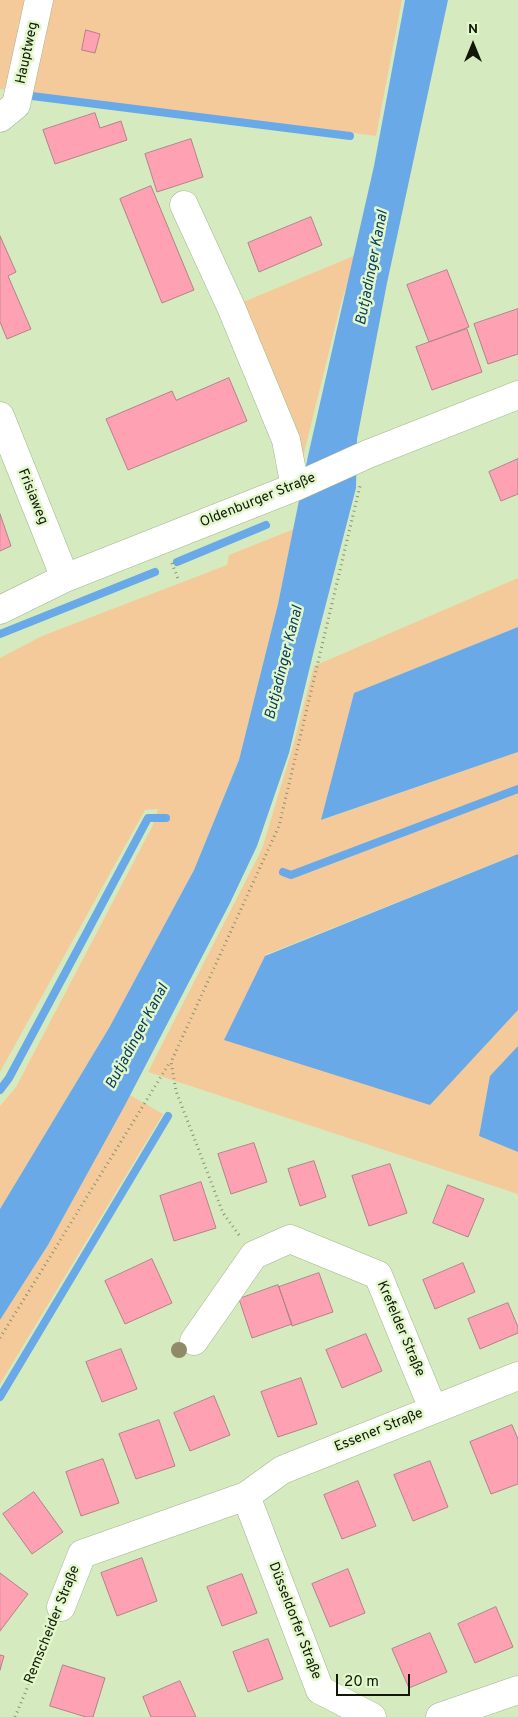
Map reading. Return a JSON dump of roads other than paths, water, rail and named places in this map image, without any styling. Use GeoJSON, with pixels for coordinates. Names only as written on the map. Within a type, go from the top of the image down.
{"type":"FeatureCollection","features":[{"type":"Feature","properties":{"kind":"street","name":"Hauptweg"},"geometry":{"type":"LineString","coordinates":[[8,111],[39,0]]}},
{"type":"Feature","properties":{"kind":"street"},"geometry":{"type":"LineString","coordinates":[[184,205],[231,307],[286,440],[295,488]]}},
{"type":"Feature","properties":{"kind":"street","name":"Oldenburger Straße"},"geometry":{"type":"LineString","coordinates":[[0,610],[65,578],[295,488],[368,454],[518,395]]}},
{"type":"Feature","properties":{"kind":"street","name":"Frisiaweg"},"geometry":{"type":"LineString","coordinates":[[0,416],[65,578]]}},
{"type":"Feature","properties":{"kind":"street","name":"Krefelder Straße"},"geometry":{"type":"LineString","coordinates":[[194,1341],[254,1255],[290,1239],[378,1275],[433,1409]]}},
{"type":"Feature","properties":{"kind":"street","name":"Essener Straße"},"geometry":{"type":"LineString","coordinates":[[246,1496],[282,1470],[518,1376]]}},
{"type":"Feature","properties":{"kind":"street","name":"Remscheider Straße"},"geometry":{"type":"LineString","coordinates":[[61,1607],[82,1554],[246,1496]]}},
{"type":"Feature","properties":{"kind":"street","name":"Düsseldorfer Straße"},"geometry":{"type":"LineString","coordinates":[[246,1496],[320,1690],[372,1717]]}},
{"type":"Feature","properties":{"kind":"street"},"geometry":{"type":"LineString","coordinates":[[440,1717],[518,1690]]}},
{"type":"Feature","properties":{"kind":"water","name":"Butjadinger Kanal"},"geometry":{"type":"Polygon","coordinates":[[[405,0],[448,0],[387,283],[357,439],[356,488],[289,753],[257,846],[230,903],[124,1107],[48,1245],[0,1320],[0,1209],[109,1028],[194,870],[239,760],[278,604],[308,456],[374,166],[405,0]]]}},
{"type":"Feature","properties":{"kind":"water"},"geometry":{"type":"Polygon","coordinates":[[[518,627],[518,752],[321,820],[354,693],[518,627]]]}},
{"type":"Feature","properties":{"kind":"water"},"geometry":{"type":"Polygon","coordinates":[[[518,854],[518,1010],[430,1105],[224,1040],[265,956],[518,854]]]}},
{"type":"Feature","properties":{"kind":"water"},"geometry":{"type":"Polygon","coordinates":[[[518,1046],[518,1152],[479,1136],[490,1076],[518,1046]]]}},
{"type":"Feature","properties":{"kind":"waterway"},"geometry":{"type":"LineString","coordinates":[[32,96],[350,136]]}},
{"type":"Feature","properties":{"kind":"waterway"},"geometry":{"type":"LineString","coordinates":[[177,562],[266,525]]}},
{"type":"Feature","properties":{"kind":"waterway"},"geometry":{"type":"LineString","coordinates":[[0,634],[155,572]]}},
{"type":"Feature","properties":{"kind":"waterway"},"geometry":{"type":"LineString","coordinates":[[283,872],[291,875],[518,789]]}},
{"type":"Feature","properties":{"kind":"waterway"},"geometry":{"type":"LineString","coordinates":[[0,1090],[9,1078],[148,818],[166,818]]}},
{"type":"Feature","properties":{"kind":"waterway"},"geometry":{"type":"LineString","coordinates":[[0,1397],[168,1116]]}}]}
